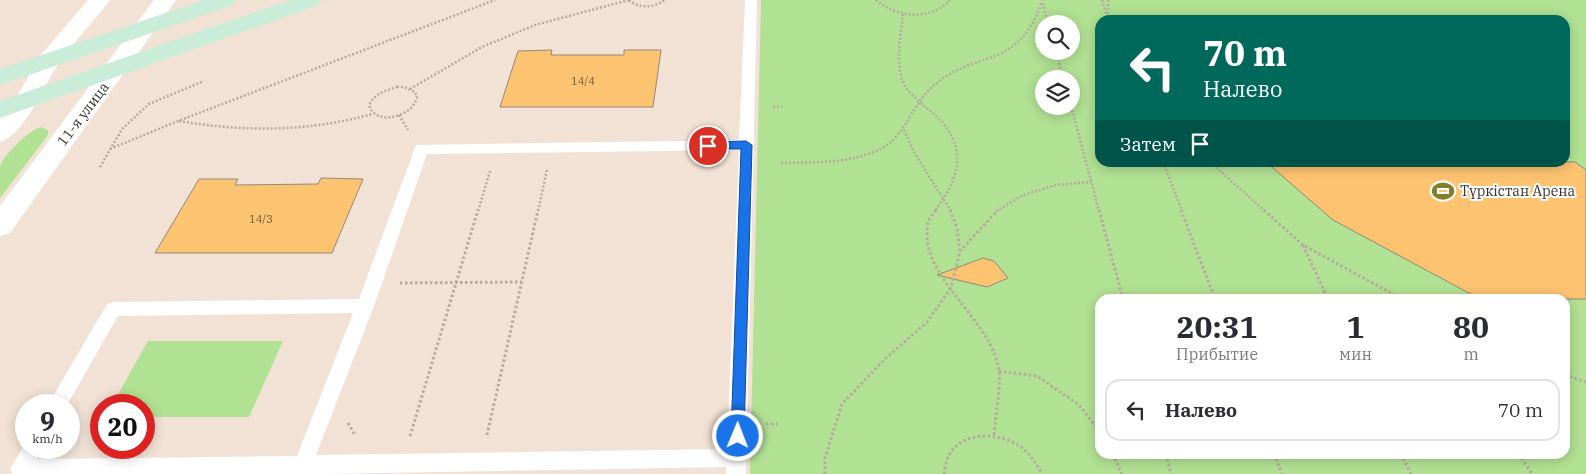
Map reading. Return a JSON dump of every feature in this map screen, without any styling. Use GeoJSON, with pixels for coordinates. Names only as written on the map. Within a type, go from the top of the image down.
{"type":"FeatureCollection","features":[{"type":"Feature","properties":{"kind":"main road"},"geometry":{"type":"LineString","coordinates":[[0,77],[224,0]]}},
{"type":"Feature","properties":{"kind":"main road"},"geometry":{"type":"LineString","coordinates":[[0,110],[311,0]]}},
{"type":"Feature","properties":{"kind":"street"},"geometry":{"type":"LineString","coordinates":[[0,133],[26,101],[49,60],[99,0]]}},
{"type":"Feature","properties":{"kind":"street","name":"11-я улица"},"geometry":{"type":"LineString","coordinates":[[0,226],[165,0]]}},
{"type":"Feature","properties":{"kind":"lane"},"geometry":{"type":"LineString","coordinates":[[26,459],[20,469],[303,465],[736,466],[751,0]]}},
{"type":"Feature","properties":{"kind":"lane"},"geometry":{"type":"LineString","coordinates":[[303,465],[365,306],[421,149],[746,145]]}},
{"type":"Feature","properties":{"kind":"lane"},"geometry":{"type":"LineString","coordinates":[[63,394],[113,309],[365,306]]}},
{"type":"Feature","properties":{"kind":"path"},"geometry":{"type":"LineString","coordinates":[[110,150],[178,121],[495,0]]}},
{"type":"Feature","properties":{"kind":"path"},"geometry":{"type":"LineString","coordinates":[[410,89],[482,47],[526,28],[629,0],[632,4],[644,7],[657,5],[665,0]]}},
{"type":"Feature","properties":{"kind":"path"},"geometry":{"type":"LineString","coordinates":[[876,0],[890,10],[903,14],[930,13],[941,9],[950,0]]}},
{"type":"Feature","properties":{"kind":"path"},"geometry":{"type":"LineString","coordinates":[[1102,0],[1106,15]]}},
{"type":"Feature","properties":{"kind":"path"},"geometry":{"type":"LineString","coordinates":[[1108,0],[1108,15]]}},
{"type":"Feature","properties":{"kind":"path"},"geometry":{"type":"LineString","coordinates":[[1042,1],[1046,15]]}},
{"type":"Feature","properties":{"kind":"path"},"geometry":{"type":"LineString","coordinates":[[781,163],[847,160],[884,148],[897,139],[904,130],[912,110],[926,92],[946,76],[991,58],[1020,42],[1035,22],[1042,1]]}},
{"type":"Feature","properties":{"kind":"path"},"geometry":{"type":"LineString","coordinates":[[903,14],[899,59],[902,77],[907,90],[920,100],[946,127],[956,147],[957,173],[944,198],[928,221],[927,244],[939,271],[988,339],[999,371],[994,436]]}},
{"type":"Feature","properties":{"kind":"path"},"geometry":{"type":"LineString","coordinates":[[100,167],[122,129],[149,104],[204,81]]}},
{"type":"Feature","properties":{"kind":"path"},"geometry":{"type":"LineString","coordinates":[[396,87],[410,89],[415,92],[416,102],[406,112],[392,118],[377,117],[372,114],[369,110],[371,100],[381,91],[396,87]]}},
{"type":"Feature","properties":{"kind":"path"},"geometry":{"type":"LineString","coordinates":[[178,121],[204,126],[312,128],[350,121],[372,114]]}},
{"type":"Feature","properties":{"kind":"path"},"geometry":{"type":"LineString","coordinates":[[1073,115],[1122,294]]}},
{"type":"Feature","properties":{"kind":"path"},"geometry":{"type":"LineString","coordinates":[[825,474],[825,458],[842,404],[885,359],[927,322],[951,288],[960,251],[955,221],[944,198],[910,146],[904,130]]}},
{"type":"Feature","properties":{"kind":"path"},"geometry":{"type":"LineString","coordinates":[[486,438],[552,148]]}},
{"type":"Feature","properties":{"kind":"path"},"geometry":{"type":"LineString","coordinates":[[418,438],[409,439],[492,164]]}},
{"type":"Feature","properties":{"kind":"path"},"geometry":{"type":"LineString","coordinates":[[1165,167],[1213,294]]}},
{"type":"Feature","properties":{"kind":"path"},"geometry":{"type":"LineString","coordinates":[[1216,167],[1303,245],[1393,294]]}},
{"type":"Feature","properties":{"kind":"path"},"geometry":{"type":"LineString","coordinates":[[960,251],[994,212],[1023,195],[1056,185],[1091,182]]}},
{"type":"Feature","properties":{"kind":"path"},"geometry":{"type":"LineString","coordinates":[[1303,245],[1326,294]]}},
{"type":"Feature","properties":{"kind":"path"},"geometry":{"type":"LineString","coordinates":[[399,283],[522,282]]}},
{"type":"Feature","properties":{"kind":"path"},"geometry":{"type":"LineString","coordinates":[[999,371],[1037,376],[1079,405],[1095,426]]}},
{"type":"Feature","properties":{"kind":"path"},"geometry":{"type":"LineString","coordinates":[[1570,377],[1586,382]]}},
{"type":"Feature","properties":{"kind":"path"},"geometry":{"type":"LineString","coordinates":[[346,418],[354,435],[363,436]]}},
{"type":"Feature","properties":{"kind":"path"},"geometry":{"type":"LineString","coordinates":[[944,474],[945,465],[952,451],[963,441],[978,435],[1008,439],[1021,446],[1031,455],[1042,474]]}},
{"type":"Feature","properties":{"kind":"path"},"geometry":{"type":"LineString","coordinates":[[479,438],[492,438]]}},
{"type":"Feature","properties":{"kind":"path"},"geometry":{"type":"LineString","coordinates":[[1115,459],[1122,474]]}},
{"type":"Feature","properties":{"kind":"path"},"geometry":{"type":"LineString","coordinates":[[1167,459],[1171,474]]}},
{"type":"Feature","properties":{"kind":"path"},"geometry":{"type":"LineString","coordinates":[[1276,459],[1282,474]]}},
{"type":"Feature","properties":{"kind":"path"},"geometry":{"type":"LineString","coordinates":[[1404,459],[1411,474]]}},
{"type":"Feature","properties":{"kind":"path"},"geometry":{"type":"LineString","coordinates":[[1522,459],[1532,474]]}},
{"type":"Feature","properties":{"kind":"green space"},"geometry":{"type":"Polygon","coordinates":[[[761,0],[1586,0],[1586,474],[750,474],[761,0]]]}},
{"type":"Feature","properties":{"kind":"green space"},"geometry":{"type":"Polygon","coordinates":[[[41,127],[48,130],[48,135],[0,198],[0,166],[2,161],[24,137],[41,127]]]}},
{"type":"Feature","properties":{"kind":"green space"},"geometry":{"type":"Polygon","coordinates":[[[148,341],[283,341],[249,417],[155,417],[155,394],[118,394],[148,341]]]}},
{"type":"Feature","properties":{"kind":"building"},"geometry":{"type":"Polygon","coordinates":[[[552,50],[551,55],[624,55],[624,50],[661,50],[653,107],[500,107],[518,51],[552,50]]]}},
{"type":"Feature","properties":{"kind":"building","name":"Түркістан Арена"},"geometry":{"type":"Polygon","coordinates":[[[1570,162],[1575,162],[1586,170],[1586,299],[1570,299],[1570,294],[1471,294],[1333,220],[1272,167],[1570,167],[1570,162]]]}},
{"type":"Feature","properties":{"kind":"building"},"geometry":{"type":"Polygon","coordinates":[[[321,178],[363,179],[332,253],[155,253],[199,179],[238,179],[235,185],[318,184],[321,178]]]}},
{"type":"Feature","properties":{"kind":"building"},"geometry":{"type":"Polygon","coordinates":[[[983,258],[994,261],[1008,278],[987,287],[937,275],[983,258]]]}},
{"type":"Feature","properties":{"kind":"place","name":"Түркістан Арена"},"geometry":{"type":"Point","coordinates":[1443,191]}},
{"type":"Feature","properties":{"kind":"route"},"geometry":{"type":"LineString","coordinates":[[708,146],[746,145],[738,436]]}}]}
